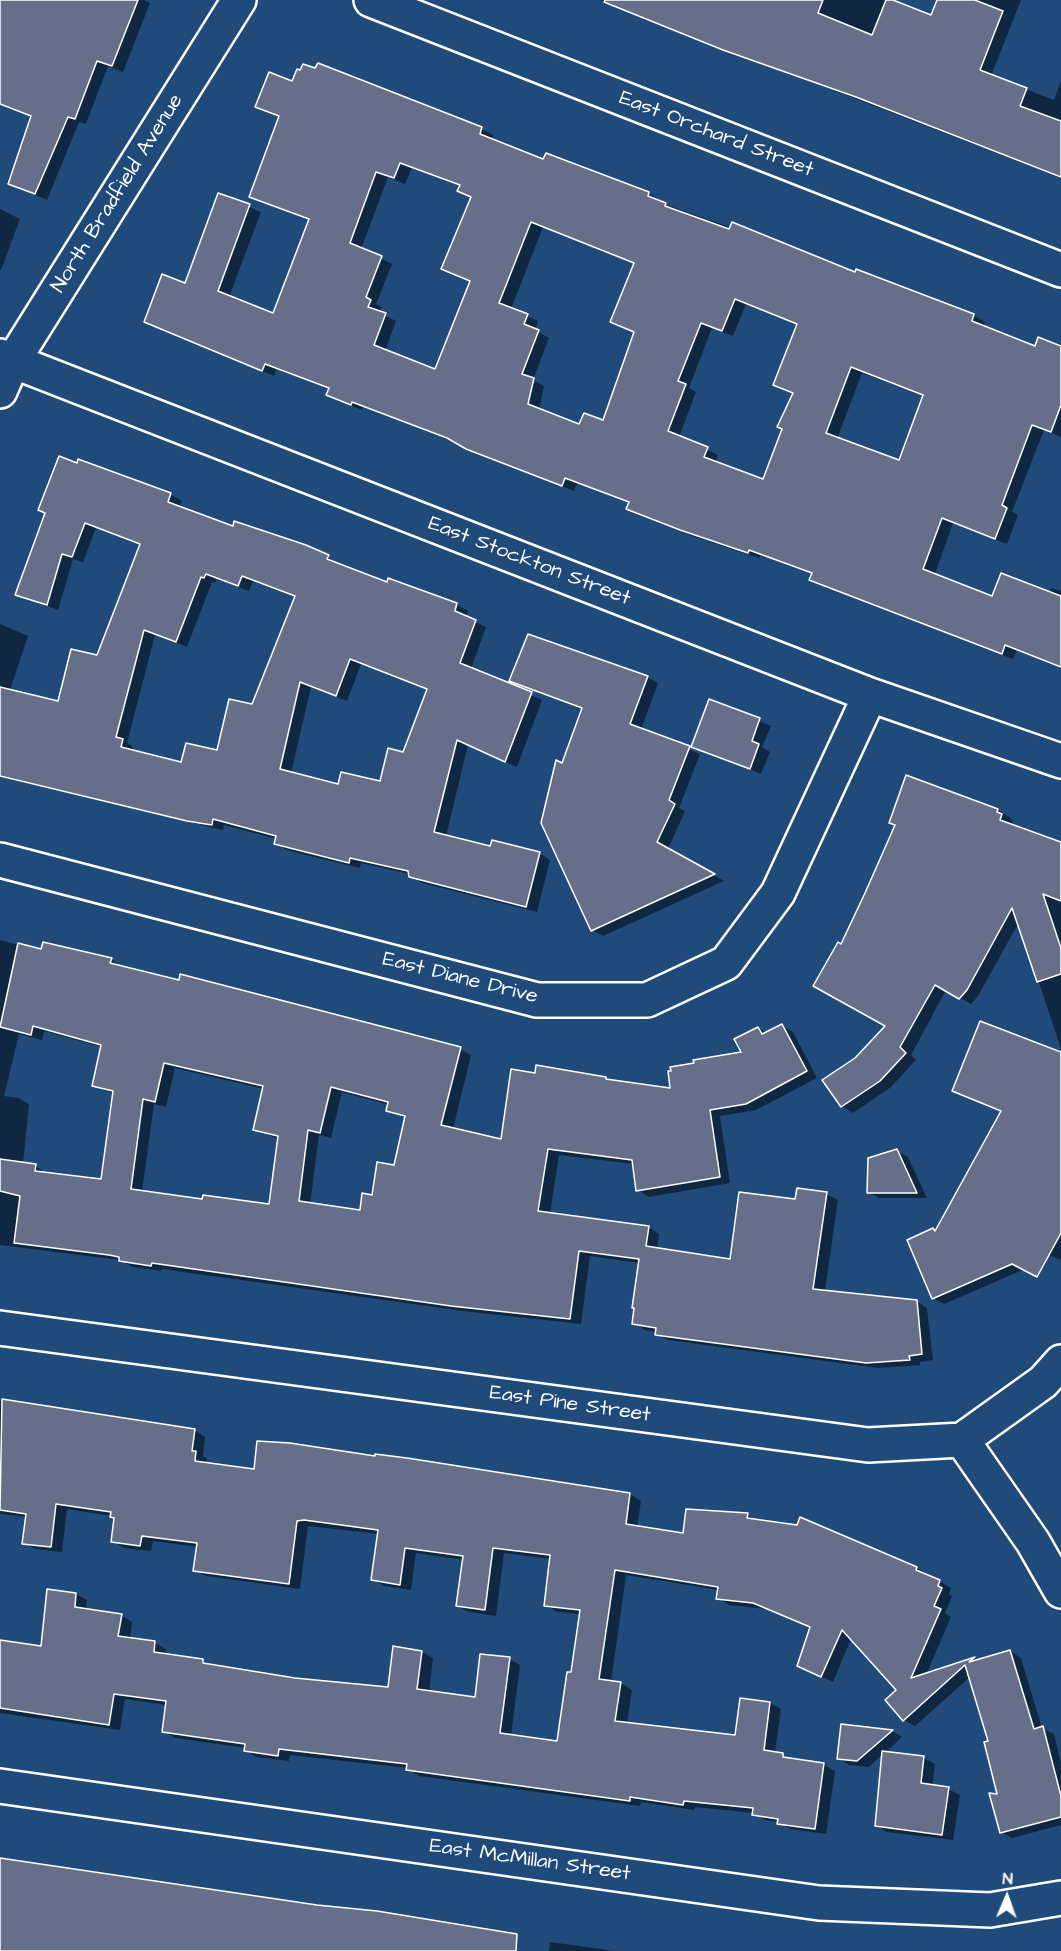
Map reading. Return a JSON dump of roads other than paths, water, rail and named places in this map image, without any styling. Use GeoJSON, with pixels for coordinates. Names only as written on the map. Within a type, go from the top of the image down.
{"type":"FeatureCollection","features":[{"type":"Feature","properties":{"kind":"street","name":"North Bradfield Avenue"},"geometry":{"type":"LineString","coordinates":[[0,391],[7,358],[239,0]]}},
{"type":"Feature","properties":{"kind":"street","name":"East Orchard Street"},"geometry":{"type":"LineString","coordinates":[[371,0],[1061,270]]}},
{"type":"Feature","properties":{"kind":"street","name":"East Stockton Street"},"geometry":{"type":"LineString","coordinates":[[7,358],[870,695],[1061,761]]}},
{"type":"Feature","properties":{"kind":"street","name":"East Diane Drive"},"geometry":{"type":"LineString","coordinates":[[0,860],[537,1000],[647,1000],[726,963],[778,893],[870,695]]}},
{"type":"Feature","properties":{"kind":"street","name":"East Pine Street"},"geometry":{"type":"LineString","coordinates":[[0,1328],[868,1446],[962,1440]]}},
{"type":"Feature","properties":{"kind":"street"},"geometry":{"type":"LineString","coordinates":[[1061,1362],[1043,1382],[962,1440],[1033,1542],[1061,1591]]}},
{"type":"Feature","properties":{"kind":"street","name":"East McMillan Street"},"geometry":{"type":"LineString","coordinates":[[0,1786],[819,1903],[990,1910],[1061,1898]]}}]}
